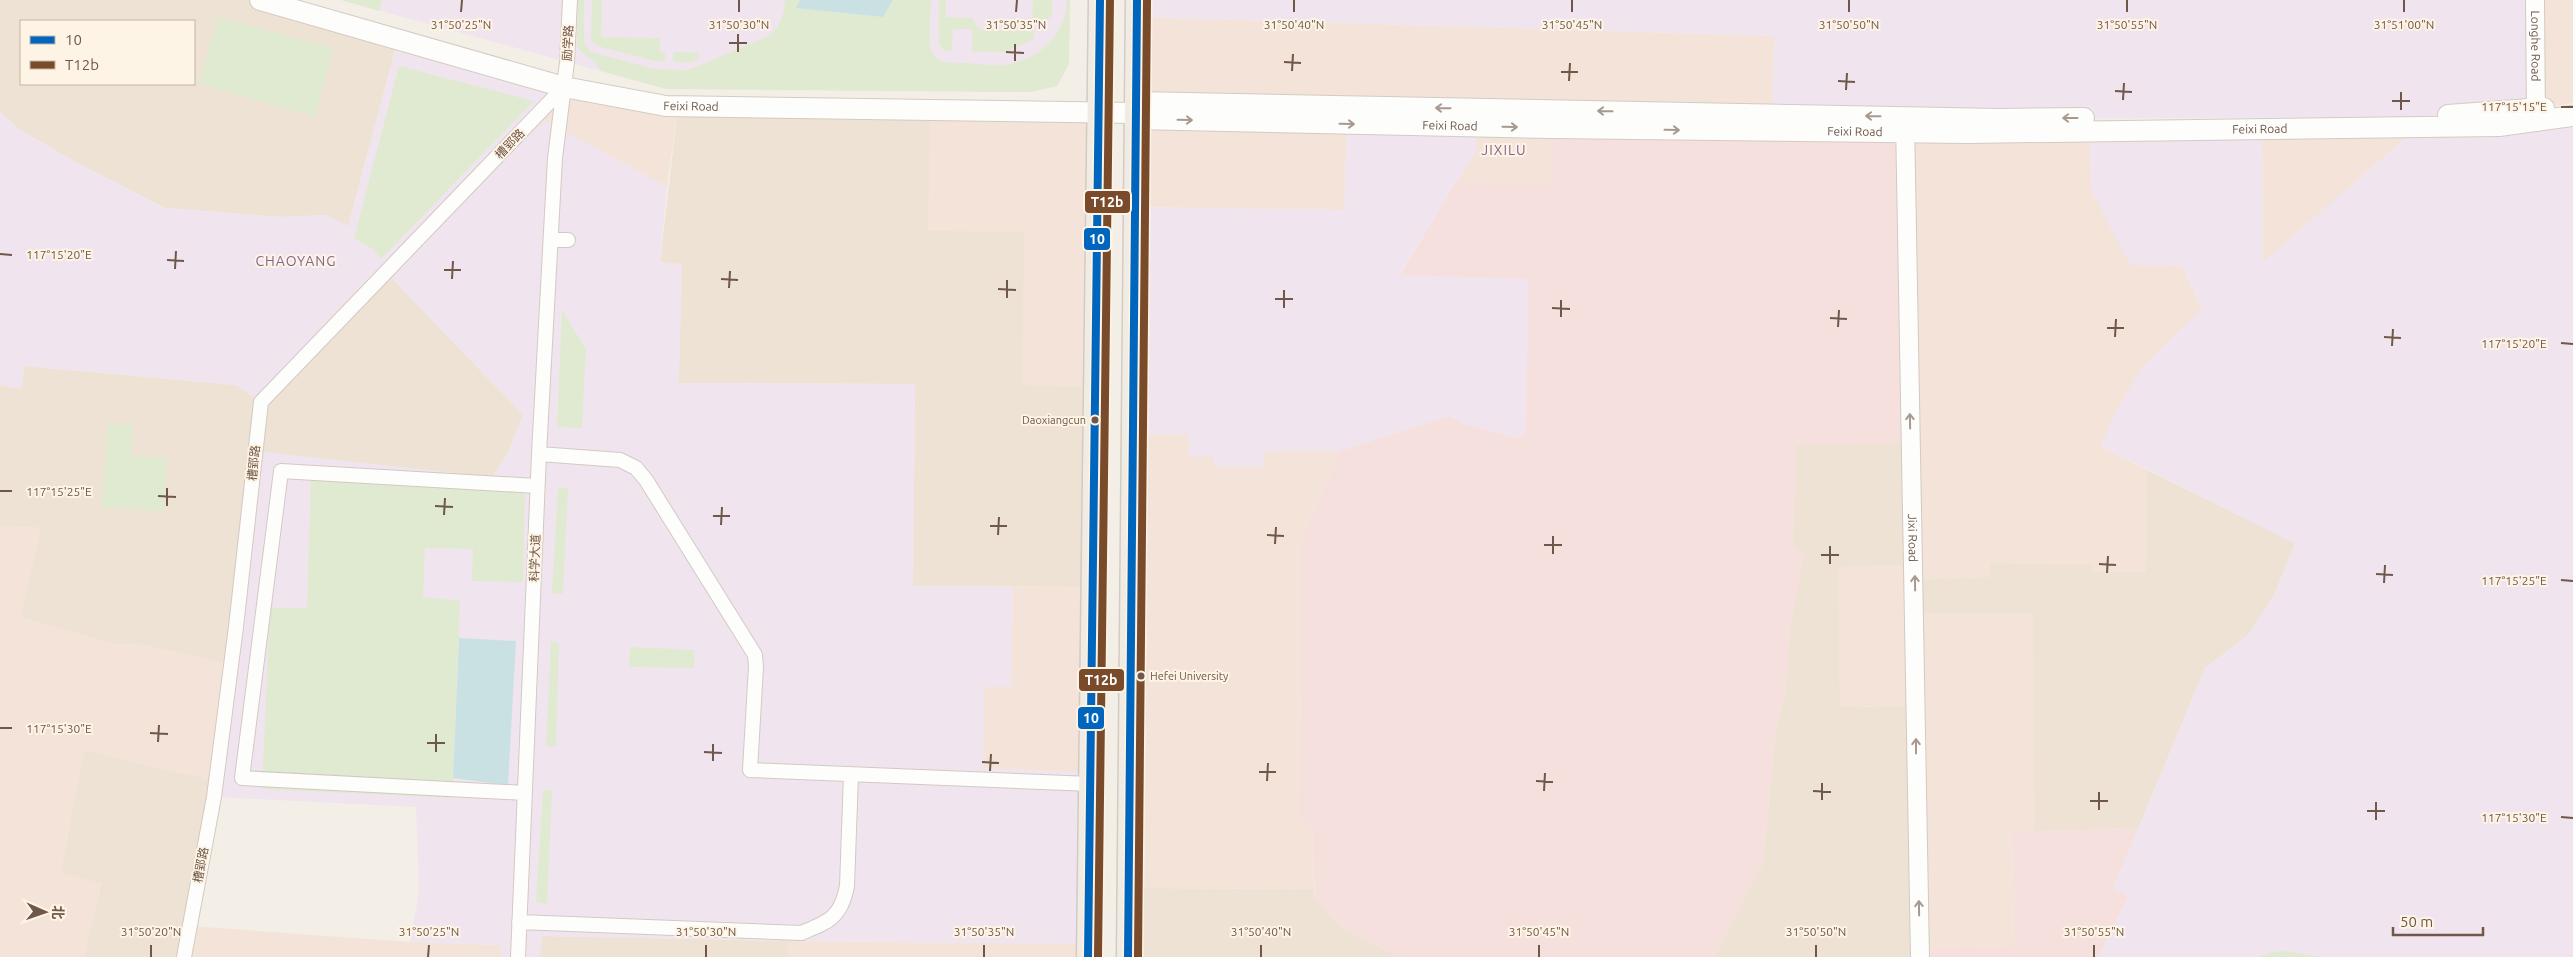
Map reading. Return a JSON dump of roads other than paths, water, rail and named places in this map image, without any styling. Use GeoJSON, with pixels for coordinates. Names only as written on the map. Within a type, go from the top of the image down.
{"type":"FeatureCollection","features":[{"type":"Feature","properties":{"kind":"main road","name":"Feixi Road"},"geometry":{"type":"LineString","coordinates":[[260,0],[564,87],[666,106],[685,107],[1136,111],[1552,128],[1905,125],[2417,128],[2499,126],[2573,103]]}},
{"type":"Feature","properties":{"kind":"main road"},"geometry":{"type":"LineString","coordinates":[[1088,957],[1092,784],[1100,0]]}},
{"type":"Feature","properties":{"kind":"main road"},"geometry":{"type":"LineString","coordinates":[[1128,957],[1137,0]]}},
{"type":"Feature","properties":{"kind":"main road","name":"Feixi Road"},"geometry":{"type":"LineString","coordinates":[[2536,116],[2573,116]]}},
{"type":"Feature","properties":{"kind":"street","name":"励学路"},"geometry":{"type":"LineString","coordinates":[[555,158],[564,87],[570,0]]}},
{"type":"Feature","properties":{"kind":"street","name":"Longhe Road"},"geometry":{"type":"LineString","coordinates":[[2535,0],[2536,116]]}},
{"type":"Feature","properties":{"kind":"street","name":"槽郢路"},"geometry":{"type":"LineString","coordinates":[[184,957],[214,797],[236,627],[261,402],[564,87]]}},
{"type":"Feature","properties":{"kind":"street","name":"Jixi Road"},"geometry":{"type":"LineString","coordinates":[[1905,125],[1920,957]]}},
{"type":"Feature","properties":{"kind":"street","name":"科学大道"},"geometry":{"type":"LineString","coordinates":[[518,957],[539,454],[555,158]]}},
{"type":"Feature","properties":{"kind":"street"},"geometry":{"type":"LineString","coordinates":[[551,240],[568,240]]}},
{"type":"Feature","properties":{"kind":"street"},"geometry":{"type":"LineString","coordinates":[[539,454],[620,460],[636,468],[646,480],[755,655],[756,667],[750,770],[1092,784]]}},
{"type":"Feature","properties":{"kind":"street"},"geometry":{"type":"LineString","coordinates":[[525,793],[242,778],[281,471],[538,486]]}},
{"type":"Feature","properties":{"kind":"street"},"geometry":{"type":"LineString","coordinates":[[520,922],[801,933],[830,920],[844,901],[847,886],[851,775]]}},
{"type":"Feature","properties":{"kind":"water"},"geometry":{"type":"Polygon","coordinates":[[[800,0],[893,0],[883,17],[796,8],[800,0]]]}},
{"type":"Feature","properties":{"kind":"water"},"geometry":{"type":"Polygon","coordinates":[[[459,638],[516,641],[508,785],[453,778],[459,638]]]}},
{"type":"Feature","properties":{"kind":"place","name":"Daoxiangcun"},"geometry":{"type":"Point","coordinates":[1095,420]}},
{"type":"Feature","properties":{"kind":"place","name":"Hefei University"},"geometry":{"type":"Point","coordinates":[1141,676]}},
{"type":"Feature","properties":{"kind":"district","name":"JIXILU"},"geometry":{"type":"Point","coordinates":[1504,150]}},
{"type":"Feature","properties":{"kind":"district","name":"CHAOYANG"},"geometry":{"type":"Point","coordinates":[296,261]}}]}
